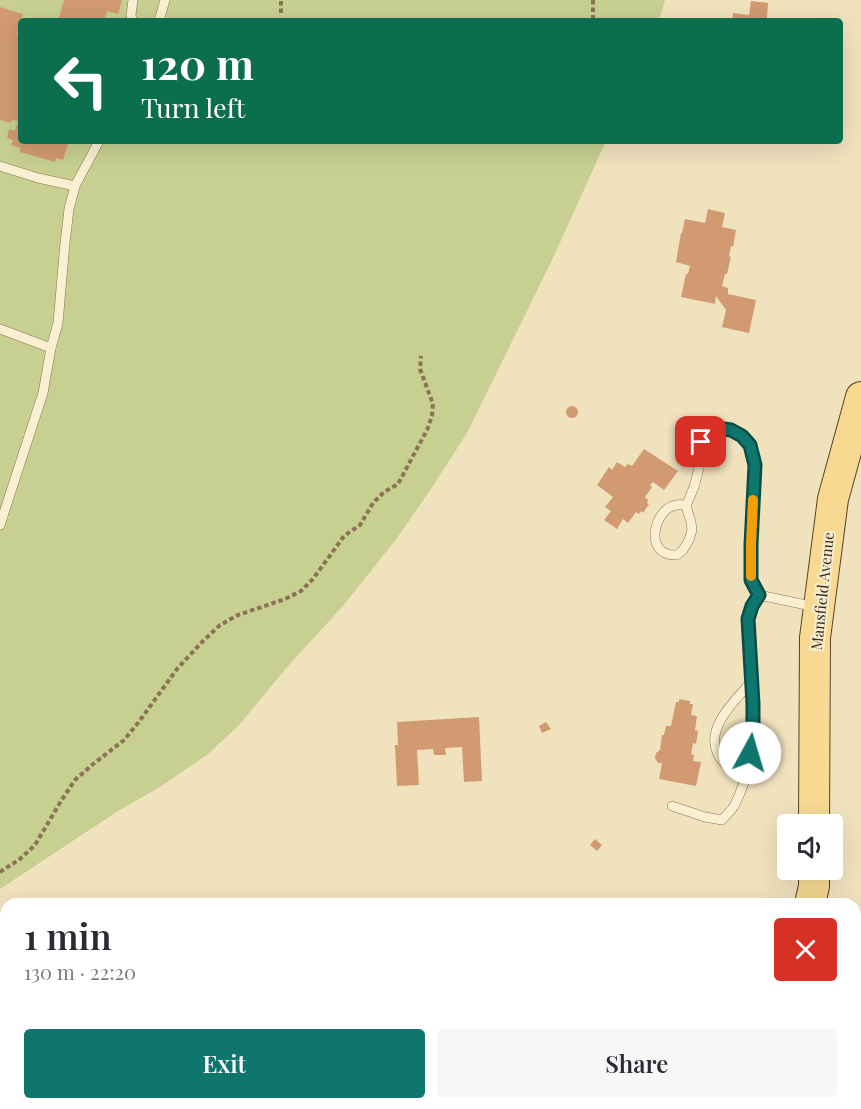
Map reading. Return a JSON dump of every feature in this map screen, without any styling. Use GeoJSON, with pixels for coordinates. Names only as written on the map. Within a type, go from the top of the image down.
{"type":"FeatureCollection","features":[{"type":"Feature","properties":{"kind":"main road","name":"Mansfield Avenue"},"geometry":{"type":"LineString","coordinates":[[814,814],[815,638],[833,499],[861,397]]}},
{"type":"Feature","properties":{"kind":"main road"},"geometry":{"type":"LineString","coordinates":[[811,898],[814,880]]}},
{"type":"Feature","properties":{"kind":"lane"},"geometry":{"type":"LineString","coordinates":[[132,18],[133,0]]}},
{"type":"Feature","properties":{"kind":"lane"},"geometry":{"type":"LineString","coordinates":[[160,18],[165,0]]}},
{"type":"Feature","properties":{"kind":"lane"},"geometry":{"type":"LineString","coordinates":[[0,525],[43,393],[58,323],[69,209],[75,186],[97,144]]}},
{"type":"Feature","properties":{"kind":"lane"},"geometry":{"type":"LineString","coordinates":[[0,165],[75,186]]}},
{"type":"Feature","properties":{"kind":"lane"},"geometry":{"type":"LineString","coordinates":[[0,329],[51,348]]}},
{"type":"Feature","properties":{"kind":"lane"},"geometry":{"type":"LineString","coordinates":[[686,506],[674,505],[666,509],[660,517],[655,531],[655,541],[664,554],[676,555],[683,550],[689,540],[692,522],[686,506],[700,464],[701,442],[709,427],[731,430],[742,436],[750,445],[755,465],[751,580],[759,595]]}},
{"type":"Feature","properties":{"kind":"lane"},"geometry":{"type":"LineString","coordinates":[[759,595],[819,607]]}},
{"type":"Feature","properties":{"kind":"lane"},"geometry":{"type":"LineString","coordinates":[[672,806],[705,818],[722,820],[733,807],[744,779],[753,734],[748,619],[759,595]]}},
{"type":"Feature","properties":{"kind":"lane"},"geometry":{"type":"LineString","coordinates":[[744,779],[717,754],[714,740],[718,724],[752,682]]}},
{"type":"Feature","properties":{"kind":"path"},"geometry":{"type":"LineString","coordinates":[[281,0],[281,13]]}},
{"type":"Feature","properties":{"kind":"path"},"geometry":{"type":"LineString","coordinates":[[593,0],[593,18]]}},
{"type":"Feature","properties":{"kind":"path"},"geometry":{"type":"LineString","coordinates":[[0,872],[20,859],[35,845],[75,780],[124,740],[177,669],[202,642],[220,625],[238,615],[301,591],[313,579],[344,536],[360,525],[373,503],[384,492],[398,484],[432,416],[433,404],[420,369],[421,356]]}},
{"type":"Feature","properties":{"kind":"green space"},"geometry":{"type":"Polygon","coordinates":[[[0,0],[665,0],[660,18],[18,18],[18,144],[605,144],[553,258],[467,433],[397,538],[343,606],[287,667],[239,725],[208,754],[0,889],[0,0]]]}},
{"type":"Feature","properties":{"kind":"building"},"geometry":{"type":"Polygon","coordinates":[[[64,0],[122,0],[118,14],[107,11],[105,18],[59,18],[64,0]]]}},
{"type":"Feature","properties":{"kind":"building"},"geometry":{"type":"Polygon","coordinates":[[[751,1],[768,3],[767,18],[732,18],[733,13],[749,15],[751,1]]]}},
{"type":"Feature","properties":{"kind":"building"},"geometry":{"type":"Polygon","coordinates":[[[0,7],[23,14],[22,18],[18,18],[17,35],[18,121],[0,120],[0,7]]]}},
{"type":"Feature","properties":{"kind":"building"},"geometry":{"type":"Polygon","coordinates":[[[18,121],[18,144],[68,144],[63,160],[56,158],[55,162],[20,152],[21,148],[11,145],[13,140],[7,138],[9,129],[15,131],[18,121]]]}},
{"type":"Feature","properties":{"kind":"building"},"geometry":{"type":"Polygon","coordinates":[[[708,209],[725,213],[722,227],[736,230],[727,274],[725,274],[722,286],[728,288],[728,294],[756,300],[749,333],[722,327],[726,310],[716,296],[715,304],[681,297],[690,266],[676,262],[685,219],[705,223],[708,209]]]}},
{"type":"Feature","properties":{"kind":"building"},"geometry":{"type":"Polygon","coordinates":[[[574,406],[577,407],[577,417],[570,418],[567,417],[566,410],[567,407],[574,406]]]}},
{"type":"Feature","properties":{"kind":"building"},"geometry":{"type":"Polygon","coordinates":[[[644,449],[678,471],[664,490],[653,482],[645,497],[649,504],[643,513],[636,512],[628,523],[623,519],[617,529],[604,520],[611,511],[605,507],[613,497],[597,485],[609,467],[612,470],[617,462],[625,467],[628,464],[632,466],[644,449]]]}},
{"type":"Feature","properties":{"kind":"building"},"geometry":{"type":"Polygon","coordinates":[[[679,699],[690,701],[690,704],[693,704],[691,715],[697,716],[696,744],[693,743],[691,754],[694,755],[693,761],[701,762],[696,786],[659,779],[662,763],[658,763],[655,758],[656,753],[660,750],[666,726],[671,726],[676,702],[679,702],[679,699]]]}},
{"type":"Feature","properties":{"kind":"building"},"geometry":{"type":"Polygon","coordinates":[[[479,717],[482,781],[464,782],[462,747],[445,748],[446,755],[434,755],[433,749],[417,750],[419,785],[397,786],[395,745],[398,745],[397,722],[479,717]]]}},
{"type":"Feature","properties":{"kind":"building"},"geometry":{"type":"Polygon","coordinates":[[[546,722],[551,729],[542,733],[539,726],[546,722]]]}},
{"type":"Feature","properties":{"kind":"building"},"geometry":{"type":"Polygon","coordinates":[[[595,839],[602,845],[597,851],[590,845],[595,839]]]}},
{"type":"Feature","properties":{"kind":"slow traffic"},"geometry":{"type":"LineString","coordinates":[[751,576],[753,500]]}},
{"type":"Feature","properties":{"kind":"route"},"geometry":{"type":"LineString","coordinates":[[701,442],[709,427],[731,430],[742,436],[750,445],[755,465],[751,580],[759,595],[748,619],[753,704],[753,734],[750,753]]}}]}
